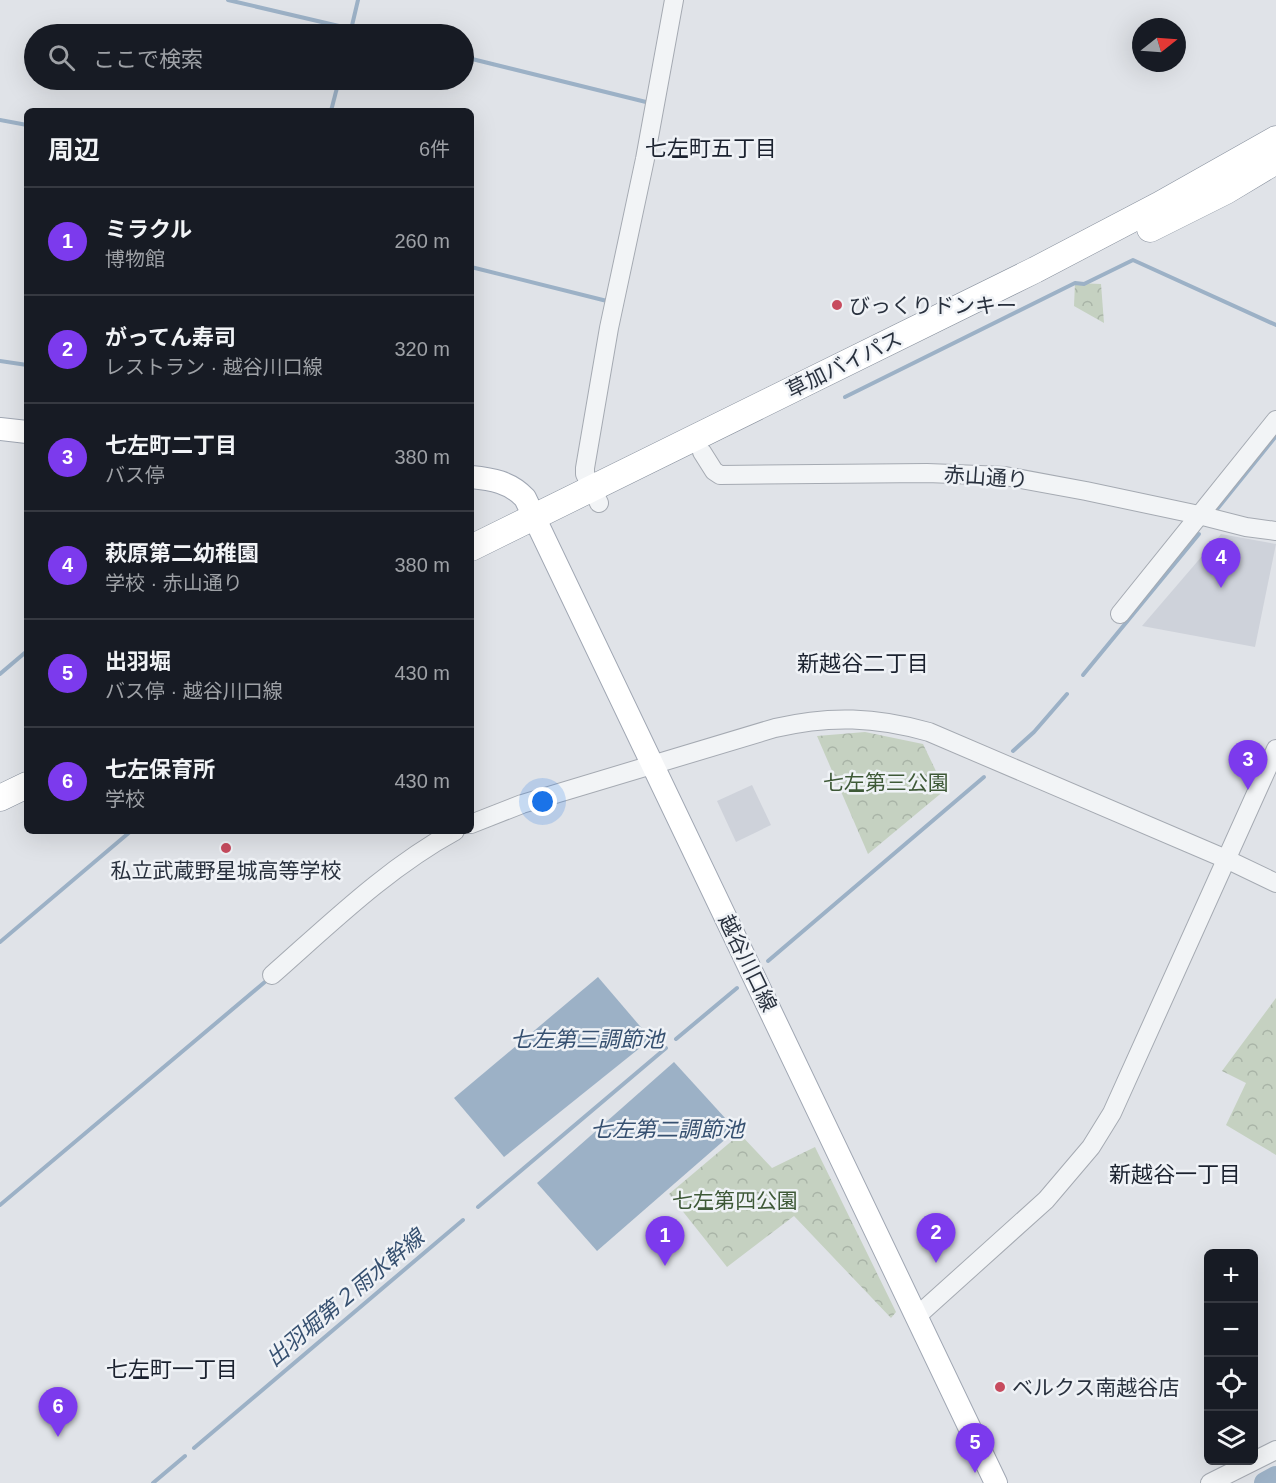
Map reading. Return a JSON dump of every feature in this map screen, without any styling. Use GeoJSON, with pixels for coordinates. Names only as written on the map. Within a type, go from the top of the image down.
{"type":"FeatureCollection","features":[{"type":"Feature","properties":{"kind":"highway","name":"草加バイパス"},"geometry":{"type":"LineString","coordinates":[[474,564],[538,524],[1035,270],[1159,205],[1276,139]]}},
{"type":"Feature","properties":{"kind":"highway","name":"草加バイパス"},"geometry":{"type":"LineString","coordinates":[[595,496],[702,452],[1215,196],[1276,160]]}},
{"type":"Feature","properties":{"kind":"highway","name":"草加バイパス"},"geometry":{"type":"LineString","coordinates":[[474,547],[538,524]]}},
{"type":"Feature","properties":{"kind":"highway"},"geometry":{"type":"LineString","coordinates":[[0,780],[24,768]]}},
{"type":"Feature","properties":{"kind":"highway"},"geometry":{"type":"LineString","coordinates":[[0,798],[24,786]]}},
{"type":"Feature","properties":{"kind":"main road"},"geometry":{"type":"LineString","coordinates":[[0,429],[24,432]]}},
{"type":"Feature","properties":{"kind":"main road","name":"越谷川口線"},"geometry":{"type":"LineString","coordinates":[[474,477],[503,482],[517,489],[525,498],[996,1483]]}},
{"type":"Feature","properties":{"kind":"street"},"geometry":{"type":"LineString","coordinates":[[595,496],[585,474],[585,468],[596,398],[645,159],[674,0]]}},
{"type":"Feature","properties":{"kind":"street"},"geometry":{"type":"LineString","coordinates":[[1120,614],[1276,420]]}},
{"type":"Feature","properties":{"kind":"street","name":"赤山通り"},"geometry":{"type":"LineString","coordinates":[[702,452],[714,471],[720,475],[927,473],[1005,476],[1096,493],[1246,527],[1276,531]]}},
{"type":"Feature","properties":{"kind":"street"},"geometry":{"type":"LineString","coordinates":[[474,823],[522,804],[775,728],[815,720],[846,718],[904,725],[929,732],[1226,859],[1276,884]]}},
{"type":"Feature","properties":{"kind":"street"},"geometry":{"type":"LineString","coordinates":[[915,1317],[1046,1200],[1091,1147],[1112,1113],[1276,750]]}},
{"type":"Feature","properties":{"kind":"street"},"geometry":{"type":"LineString","coordinates":[[272,975],[362,895],[450,834]]}},
{"type":"Feature","properties":{"kind":"street"},"geometry":{"type":"LineString","coordinates":[[1210,1483],[1276,1450]]}},
{"type":"Feature","properties":{"kind":"shaded area"},"geometry":{"type":"Polygon","coordinates":[[[1221,534],[1276,544],[1255,647],[1142,626],[1221,534]]]}},
{"type":"Feature","properties":{"kind":"shaded area"},"geometry":{"type":"Polygon","coordinates":[[[752,785],[771,825],[736,842],[717,801],[752,785]]]}},
{"type":"Feature","properties":{"kind":"green space"},"geometry":{"type":"Polygon","coordinates":[[[1075,283],[1101,284],[1104,323],[1074,306],[1075,283]]]}},
{"type":"Feature","properties":{"kind":"green space","name":"七左第三公園"},"geometry":{"type":"Polygon","coordinates":[[[865,732],[923,744],[945,790],[868,854],[817,736],[865,732]]]}},
{"type":"Feature","properties":{"kind":"green space"},"geometry":{"type":"Polygon","coordinates":[[[1276,998],[1276,1155],[1226,1125],[1246,1083],[1222,1071],[1276,998]]]}},
{"type":"Feature","properties":{"kind":"green space","name":"七左第四公園"},"geometry":{"type":"Polygon","coordinates":[[[740,1134],[772,1168],[815,1147],[896,1312],[891,1318],[794,1216],[727,1267],[669,1194],[740,1134]]]}},
{"type":"Feature","properties":{"kind":"water","name":"七左第三調節池"},"geometry":{"type":"Polygon","coordinates":[[[598,977],[651,1039],[504,1157],[454,1098],[598,977]]]}},
{"type":"Feature","properties":{"kind":"water","name":"七左第二調節池"},"geometry":{"type":"Polygon","coordinates":[[[674,1062],[736,1130],[597,1251],[537,1183],[674,1062]]]}},
{"type":"Feature","properties":{"kind":"waterway"},"geometry":{"type":"LineString","coordinates":[[228,0],[330,24]]}},
{"type":"Feature","properties":{"kind":"waterway"},"geometry":{"type":"LineString","coordinates":[[352,24],[358,0]]}},
{"type":"Feature","properties":{"kind":"waterway"},"geometry":{"type":"LineString","coordinates":[[474,59],[646,102]]}},
{"type":"Feature","properties":{"kind":"waterway"},"geometry":{"type":"LineString","coordinates":[[332,108],[336,90]]}},
{"type":"Feature","properties":{"kind":"waterway"},"geometry":{"type":"LineString","coordinates":[[0,120],[24,124]]}},
{"type":"Feature","properties":{"kind":"waterway"},"geometry":{"type":"LineString","coordinates":[[845,397],[1075,283],[1084,284],[1133,260],[1276,325]]}},
{"type":"Feature","properties":{"kind":"waterway"},"geometry":{"type":"LineString","coordinates":[[474,268],[607,301]]}},
{"type":"Feature","properties":{"kind":"waterway"},"geometry":{"type":"LineString","coordinates":[[0,361],[24,365]]}},
{"type":"Feature","properties":{"kind":"waterway","name":"出羽堀第２雨水幹線"},"geometry":{"type":"LineString","coordinates":[[1218,508],[1276,436]]}},
{"type":"Feature","properties":{"kind":"waterway","name":"出羽堀第２雨水幹線"},"geometry":{"type":"LineString","coordinates":[[1083,675],[1199,534]]}},
{"type":"Feature","properties":{"kind":"waterway"},"geometry":{"type":"LineString","coordinates":[[0,674],[24,654]]}},
{"type":"Feature","properties":{"kind":"waterway","name":"出羽堀第２雨水幹線"},"geometry":{"type":"LineString","coordinates":[[1013,751],[1034,732],[1067,694]]}},
{"type":"Feature","properties":{"kind":"waterway","name":"出羽堀第２雨水幹線"},"geometry":{"type":"LineString","coordinates":[[768,961],[984,777]]}},
{"type":"Feature","properties":{"kind":"waterway"},"geometry":{"type":"LineString","coordinates":[[0,942],[127,834]]}},
{"type":"Feature","properties":{"kind":"waterway"},"geometry":{"type":"LineString","coordinates":[[0,1205],[266,981]]}},
{"type":"Feature","properties":{"kind":"waterway","name":"出羽堀第２雨水幹線"},"geometry":{"type":"LineString","coordinates":[[676,1039],[737,988]]}},
{"type":"Feature","properties":{"kind":"waterway","name":"出羽堀第２雨水幹線"},"geometry":{"type":"LineString","coordinates":[[478,1207],[666,1048]]}},
{"type":"Feature","properties":{"kind":"waterway","name":"出羽堀第２雨水幹線"},"geometry":{"type":"LineString","coordinates":[[194,1448],[463,1220]]}},
{"type":"Feature","properties":{"kind":"waterway","name":"出羽堀第２雨水幹線"},"geometry":{"type":"LineString","coordinates":[[153,1483],[185,1456]]}},
{"type":"Feature","properties":{"kind":"waterway"},"geometry":{"type":"LineString","coordinates":[[1265,1483],[1276,1477]]}},
{"type":"Feature","properties":{"kind":"place","name":"びっくりドンキー"},"geometry":{"type":"Point","coordinates":[837,305]}},
{"type":"Feature","properties":{"kind":"place","name":"萩原第二幼稚園"},"geometry":{"type":"Point","coordinates":[1221,588]}},
{"type":"Feature","properties":{"kind":"place","name":"七左町二丁目"},"geometry":{"type":"Point","coordinates":[1248,790]}},
{"type":"Feature","properties":{"kind":"place","name":"私立武蔵野星城高等学校"},"geometry":{"type":"Point","coordinates":[226,848]}},
{"type":"Feature","properties":{"kind":"place","name":"がってん寿司"},"geometry":{"type":"Point","coordinates":[936,1263]}},
{"type":"Feature","properties":{"kind":"place","name":"ミラクル"},"geometry":{"type":"Point","coordinates":[665,1266]}},
{"type":"Feature","properties":{"kind":"place","name":"ベルクス南越谷店"},"geometry":{"type":"Point","coordinates":[1000,1387]}},
{"type":"Feature","properties":{"kind":"place","name":"七左保育所"},"geometry":{"type":"Point","coordinates":[58,1437]}},
{"type":"Feature","properties":{"kind":"place","name":"出羽堀"},"geometry":{"type":"Point","coordinates":[975,1473]}},
{"type":"Feature","properties":{"kind":"district","name":"七左町五丁目"},"geometry":{"type":"Point","coordinates":[711,148]}},
{"type":"Feature","properties":{"kind":"district","name":"新越谷二丁目"},"geometry":{"type":"Point","coordinates":[863,663]}},
{"type":"Feature","properties":{"kind":"district","name":"新越谷一丁目"},"geometry":{"type":"Point","coordinates":[1175,1174]}},
{"type":"Feature","properties":{"kind":"district","name":"七左町一丁目"},"geometry":{"type":"Point","coordinates":[172,1369]}}]}
